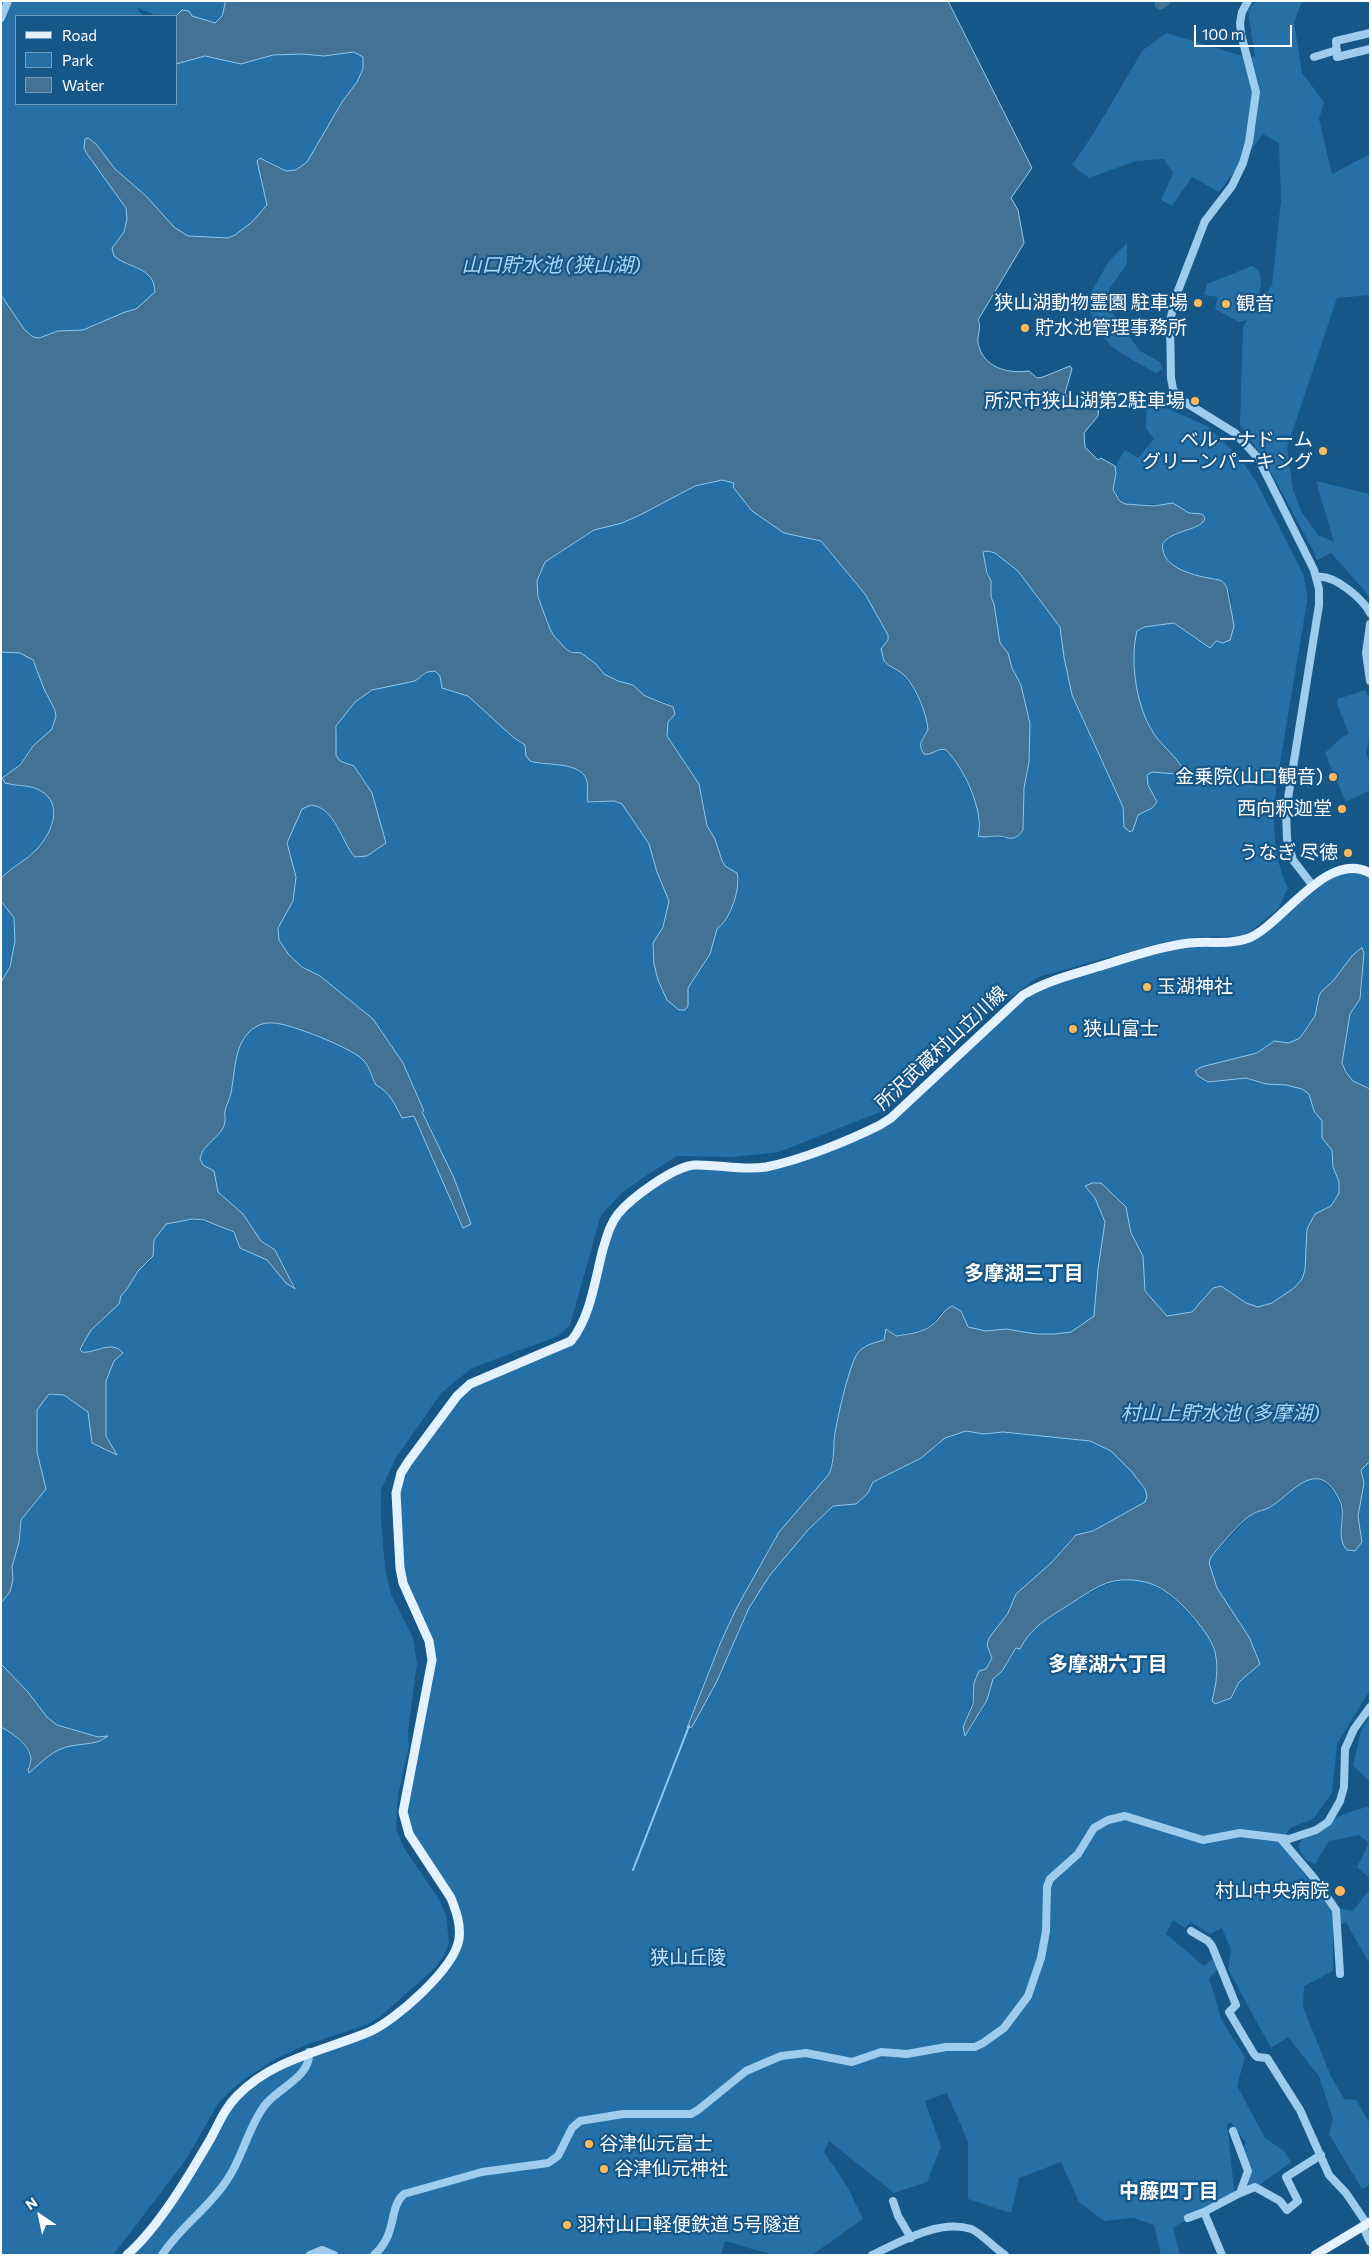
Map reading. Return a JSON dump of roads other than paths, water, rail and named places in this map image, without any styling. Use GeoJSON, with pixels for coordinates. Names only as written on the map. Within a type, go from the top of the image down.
{"type":"FeatureCollection","features":[{"type":"Feature","properties":{"kind":"main road","name":"所沢武蔵村山立川線"},"geometry":{"type":"LineString","coordinates":[[128,2255],[160,2217],[232,2101],[253,2083],[280,2065],[309,2052],[369,2031],[396,2015],[448,1964],[459,1939],[458,1921],[451,1898],[409,1834],[404,1818],[405,1800],[432,1660],[428,1641],[401,1575],[396,1502],[401,1473],[457,1396],[478,1380],[571,1341],[578,1332],[587,1312],[612,1223],[622,1209],[634,1198],[666,1176],[684,1167],[694,1165],[746,1169],[777,1164],[875,1128],[891,1118],[1010,1007],[1039,984],[1136,955],[1179,945],[1246,939],[1313,886],[1336,872],[1353,868],[1370,873]]}},
{"type":"Feature","properties":{"kind":"main road"},"geometry":{"type":"LineString","coordinates":[[1315,2255],[1367,2224]]}},
{"type":"Feature","properties":{"kind":"street"},"geometry":{"type":"LineString","coordinates":[[1,18],[8,1]]}},
{"type":"Feature","properties":{"kind":"street"},"geometry":{"type":"LineString","coordinates":[[1248,1],[1242,12],[1240,23],[1241,34],[1256,92],[1249,142],[1243,163],[1232,186],[1205,221],[1176,296],[1170,321],[1171,378],[1173,389],[1180,399],[1228,428],[1251,449],[1272,486],[1317,577],[1318,605],[1286,811],[1287,839],[1292,860],[1313,886]]}},
{"type":"Feature","properties":{"kind":"street"},"geometry":{"type":"LineString","coordinates":[[1370,33],[1336,41],[1337,57],[1370,49]]}},
{"type":"Feature","properties":{"kind":"street"},"geometry":{"type":"LineString","coordinates":[[1314,57],[1337,50]]}},
{"type":"Feature","properties":{"kind":"street"},"geometry":{"type":"LineString","coordinates":[[1317,577],[1328,577],[1349,591],[1364,604],[1370,613]]}},
{"type":"Feature","properties":{"kind":"street"},"geometry":{"type":"LineString","coordinates":[[1370,624],[1366,659],[1370,681]]}},
{"type":"Feature","properties":{"kind":"street"},"geometry":{"type":"LineString","coordinates":[[374,2255],[389,2237],[398,2202],[404,2194],[482,2172],[551,2161],[558,2156],[572,2128],[580,2121],[623,2114],[691,2114],[751,2068],[770,2059],[789,2054],[812,2054],[852,2062],[881,2052],[907,2054],[946,2047],[975,2047],[983,2043],[1004,2028],[1028,1996],[1041,1958],[1046,1931],[1047,1887],[1050,1879],[1078,1854],[1092,1831],[1102,1823],[1125,1816],[1203,1840],[1240,1833],[1281,1839],[1296,1838],[1328,1822],[1342,1796],[1347,1744],[1354,1728],[1370,1707]]}},
{"type":"Feature","properties":{"kind":"street"},"geometry":{"type":"LineString","coordinates":[[1281,1839],[1314,1878],[1336,1910],[1340,1974]]}},
{"type":"Feature","properties":{"kind":"street"},"geometry":{"type":"LineString","coordinates":[[1191,1931],[1208,1940],[1212,1946],[1236,2005],[1229,2012],[1254,2054],[1258,2058],[1267,2058],[1292,2095],[1329,2175],[1346,2193],[1367,2224],[1370,2242]]}},
{"type":"Feature","properties":{"kind":"street"},"geometry":{"type":"LineString","coordinates":[[162,2255],[227,2181],[261,2111],[275,2094],[305,2071],[309,2060],[309,2052]]}},
{"type":"Feature","properties":{"kind":"street"},"geometry":{"type":"LineString","coordinates":[[1233,2131],[1248,2171],[1238,2194]]}},
{"type":"Feature","properties":{"kind":"street"},"geometry":{"type":"LineString","coordinates":[[1188,2218],[1255,2187],[1280,2201],[1287,2210],[1298,2202],[1286,2177],[1321,2155]]}},
{"type":"Feature","properties":{"kind":"street"},"geometry":{"type":"LineString","coordinates":[[893,2201],[898,2216],[911,2238]]}},
{"type":"Feature","properties":{"kind":"street"},"geometry":{"type":"LineString","coordinates":[[1204,2212],[1222,2255]]}},
{"type":"Feature","properties":{"kind":"street"},"geometry":{"type":"LineString","coordinates":[[872,2255],[911,2238],[941,2228],[973,2230],[1005,2255]]}},
{"type":"Feature","properties":{"kind":"street"},"geometry":{"type":"LineString","coordinates":[[310,2255],[322,2250],[334,2255]]}},
{"type":"Feature","properties":{"kind":"water","name":"山口貯水池 (狭山湖)"},"geometry":{"type":"Polygon","coordinates":[[[226,1],[948,1],[1032,168],[1011,198],[1018,210],[1024,243],[978,320],[980,325],[978,343],[981,352],[997,368],[1021,372],[1029,371],[1037,378],[1070,366],[1072,369],[1065,393],[1070,401],[1075,403],[1090,401],[1099,407],[1098,416],[1084,433],[1085,447],[1098,460],[1101,458],[1115,466],[1116,473],[1113,490],[1120,501],[1125,504],[1154,506],[1173,503],[1189,513],[1202,514],[1205,518],[1199,525],[1171,536],[1164,542],[1163,550],[1171,563],[1178,568],[1224,583],[1227,588],[1234,626],[1230,640],[1223,643],[1216,641],[1210,648],[1174,623],[1144,627],[1137,631],[1134,657],[1136,687],[1144,715],[1157,738],[1179,763],[1182,770],[1176,774],[1152,772],[1147,775],[1148,785],[1157,802],[1152,808],[1138,815],[1133,830],[1130,832],[1124,827],[1123,807],[1072,695],[1060,627],[1018,571],[995,553],[983,552],[987,573],[991,581],[991,597],[994,604],[1000,643],[1008,653],[1012,668],[1021,685],[1030,724],[1029,762],[1024,788],[1023,830],[1014,838],[984,837],[978,836],[979,826],[975,802],[971,790],[953,757],[943,749],[930,754],[924,754],[922,750],[921,741],[928,729],[923,708],[908,680],[902,673],[884,661],[881,649],[888,640],[888,635],[865,594],[821,541],[784,533],[752,511],[733,487],[734,483],[722,480],[695,486],[622,523],[594,530],[545,562],[537,581],[538,597],[554,636],[566,649],[571,652],[581,653],[596,664],[604,674],[618,681],[633,685],[645,696],[673,707],[675,714],[668,722],[667,736],[699,784],[707,826],[715,839],[722,861],[725,866],[737,873],[736,895],[730,912],[722,925],[717,929],[710,954],[688,988],[688,1006],[685,1010],[679,1010],[667,1000],[658,980],[654,964],[653,943],[663,927],[669,901],[657,872],[649,844],[622,804],[614,801],[588,802],[587,781],[582,773],[568,766],[530,761],[526,756],[525,745],[513,737],[468,696],[442,688],[440,676],[435,671],[427,672],[415,681],[372,690],[355,702],[336,726],[336,755],[340,761],[354,766],[372,793],[386,843],[367,856],[355,857],[337,826],[326,812],[319,807],[311,805],[302,809],[287,843],[296,877],[293,901],[278,928],[279,940],[289,955],[302,967],[320,976],[373,1019],[403,1063],[424,1111],[422,1112],[454,1178],[471,1224],[463,1228],[414,1116],[402,1118],[389,1095],[376,1085],[369,1068],[362,1059],[345,1048],[282,1024],[264,1024],[249,1032],[240,1045],[223,1127],[221,1132],[204,1149],[200,1159],[203,1165],[214,1171],[218,1192],[243,1214],[261,1241],[275,1250],[295,1289],[286,1283],[267,1260],[240,1248],[234,1232],[204,1220],[192,1219],[166,1224],[154,1240],[153,1256],[138,1271],[121,1296],[119,1304],[91,1330],[80,1349],[82,1352],[87,1352],[114,1347],[123,1353],[114,1361],[106,1381],[106,1436],[117,1455],[92,1443],[88,1412],[64,1395],[49,1394],[37,1410],[37,1452],[46,1489],[21,1520],[19,1542],[12,1567],[13,1579],[10,1592],[1,1603],[1,982],[10,967],[15,941],[14,918],[1,901],[1,878],[37,849],[48,833],[54,816],[50,800],[44,793],[32,787],[5,783],[2,778],[20,765],[33,746],[52,729],[56,716],[33,660],[20,653],[1,652],[1,295],[24,329],[33,337],[39,338],[58,331],[83,330],[136,309],[155,292],[154,284],[146,273],[114,256],[112,248],[124,232],[127,219],[126,208],[87,154],[84,148],[85,139],[88,138],[96,144],[115,169],[146,196],[174,227],[188,236],[228,238],[252,222],[267,205],[257,161],[260,158],[286,171],[296,170],[307,162],[342,102],[357,82],[363,69],[363,57],[354,52],[324,56],[302,54],[273,55],[241,64],[205,56],[178,63],[177,15],[182,10],[189,11],[192,16],[215,23],[222,16],[226,1]]]}},
{"type":"Feature","properties":{"kind":"water","name":"村山上貯水池 (多摩湖)"},"geometry":{"type":"Polygon","coordinates":[[[1362,948],[1364,953],[1360,999],[1350,1014],[1342,1063],[1353,1081],[1370,1089],[1370,1461],[1361,1470],[1364,1483],[1358,1516],[1362,1542],[1355,1551],[1347,1550],[1342,1539],[1342,1512],[1339,1499],[1331,1487],[1323,1480],[1314,1479],[1297,1486],[1269,1508],[1251,1515],[1219,1547],[1209,1563],[1217,1588],[1249,1637],[1260,1664],[1239,1682],[1231,1698],[1215,1704],[1212,1701],[1217,1664],[1215,1652],[1202,1627],[1187,1610],[1172,1596],[1155,1585],[1133,1580],[1114,1581],[1093,1590],[1046,1619],[1034,1629],[1020,1649],[1016,1648],[1002,1671],[993,1679],[987,1700],[965,1736],[963,1727],[973,1704],[974,1683],[979,1671],[986,1669],[992,1658],[987,1645],[989,1638],[1008,1613],[1016,1594],[1051,1563],[1076,1535],[1093,1531],[1145,1502],[1147,1496],[1145,1489],[1132,1472],[1111,1451],[1090,1441],[1003,1432],[984,1434],[966,1431],[945,1438],[921,1458],[873,1482],[868,1493],[856,1504],[833,1506],[808,1530],[770,1575],[749,1608],[717,1681],[692,1727],[687,1728],[736,1609],[779,1532],[829,1474],[835,1433],[846,1383],[857,1354],[866,1346],[884,1340],[886,1329],[896,1336],[928,1328],[952,1306],[961,1311],[968,1327],[986,1331],[1006,1329],[1036,1334],[1071,1332],[1094,1316],[1105,1222],[1095,1198],[1085,1186],[1092,1183],[1101,1183],[1126,1207],[1131,1233],[1143,1256],[1145,1291],[1167,1316],[1192,1312],[1213,1288],[1221,1286],[1246,1303],[1258,1307],[1272,1303],[1294,1288],[1302,1279],[1305,1270],[1307,1229],[1315,1214],[1331,1206],[1339,1193],[1339,1182],[1333,1167],[1332,1150],[1322,1138],[1322,1121],[1314,1111],[1309,1094],[1302,1089],[1286,1085],[1266,1084],[1246,1078],[1208,1082],[1198,1076],[1195,1071],[1201,1067],[1257,1053],[1274,1041],[1289,1043],[1300,1038],[1315,1016],[1321,992],[1333,981],[1352,956],[1362,948]]]}},
{"type":"Feature","properties":{"kind":"water"},"geometry":{"type":"Polygon","coordinates":[[[1,1664],[28,1692],[47,1717],[57,1725],[98,1737],[108,1736],[95,1742],[59,1750],[48,1756],[29,1773],[31,1759],[24,1744],[1,1727],[1,1664]]]}},
{"type":"Feature","properties":{"kind":"waterway"},"geometry":{"type":"LineString","coordinates":[[1160,4],[1165,1]]}},
{"type":"Feature","properties":{"kind":"waterway"},"geometry":{"type":"LineString","coordinates":[[633,1870],[689,1726]]}},
{"type":"Feature","properties":{"kind":"place","name":"狭山湖動物霊園 駐車場"},"geometry":{"type":"Point","coordinates":[1198,303]}},
{"type":"Feature","properties":{"kind":"place","name":"観音"},"geometry":{"type":"Point","coordinates":[1226,304]}},
{"type":"Feature","properties":{"kind":"place","name":"貯水池管理事務所"},"geometry":{"type":"Point","coordinates":[1025,328]}},
{"type":"Feature","properties":{"kind":"place","name":"所沢市狭山湖第2駐車場"},"geometry":{"type":"Point","coordinates":[1195,401]}},
{"type":"Feature","properties":{"kind":"place","name":"ベルーナドーム グリーンパーキング"},"geometry":{"type":"Point","coordinates":[1323,451]}},
{"type":"Feature","properties":{"kind":"place","name":"金乗院(山口観音)"},"geometry":{"type":"Point","coordinates":[1333,777]}},
{"type":"Feature","properties":{"kind":"place","name":"西向釈迦堂"},"geometry":{"type":"Point","coordinates":[1342,809]}},
{"type":"Feature","properties":{"kind":"place","name":"うなぎ 尽徳"},"geometry":{"type":"Point","coordinates":[1348,853]}},
{"type":"Feature","properties":{"kind":"place","name":"玉湖神社"},"geometry":{"type":"Point","coordinates":[1147,987]}},
{"type":"Feature","properties":{"kind":"place","name":"狭山富士"},"geometry":{"type":"Point","coordinates":[1073,1029]}},
{"type":"Feature","properties":{"kind":"place","name":"村山中央病院"},"geometry":{"type":"Point","coordinates":[1340,1891]}},
{"type":"Feature","properties":{"kind":"place","name":"谷津仙元富士"},"geometry":{"type":"Point","coordinates":[589,2144]}},
{"type":"Feature","properties":{"kind":"place","name":"谷津仙元神社"},"geometry":{"type":"Point","coordinates":[604,2169]}},
{"type":"Feature","properties":{"kind":"place","name":"羽村山口軽便鉄道 5号隧道"},"geometry":{"type":"Point","coordinates":[567,2225]}},
{"type":"Feature","properties":{"kind":"district","name":"多摩湖三丁目"},"geometry":{"type":"Point","coordinates":[1024,1273]}},
{"type":"Feature","properties":{"kind":"district","name":"多摩湖六丁目"},"geometry":{"type":"Point","coordinates":[1108,1664]}},
{"type":"Feature","properties":{"kind":"district","name":"中藤四丁目"},"geometry":{"type":"Point","coordinates":[1169,2191]}},
{"type":"Feature","properties":{"kind":"park label","name":"狭山丘陵"},"geometry":{"type":"Point","coordinates":[688,1958]}}]}
